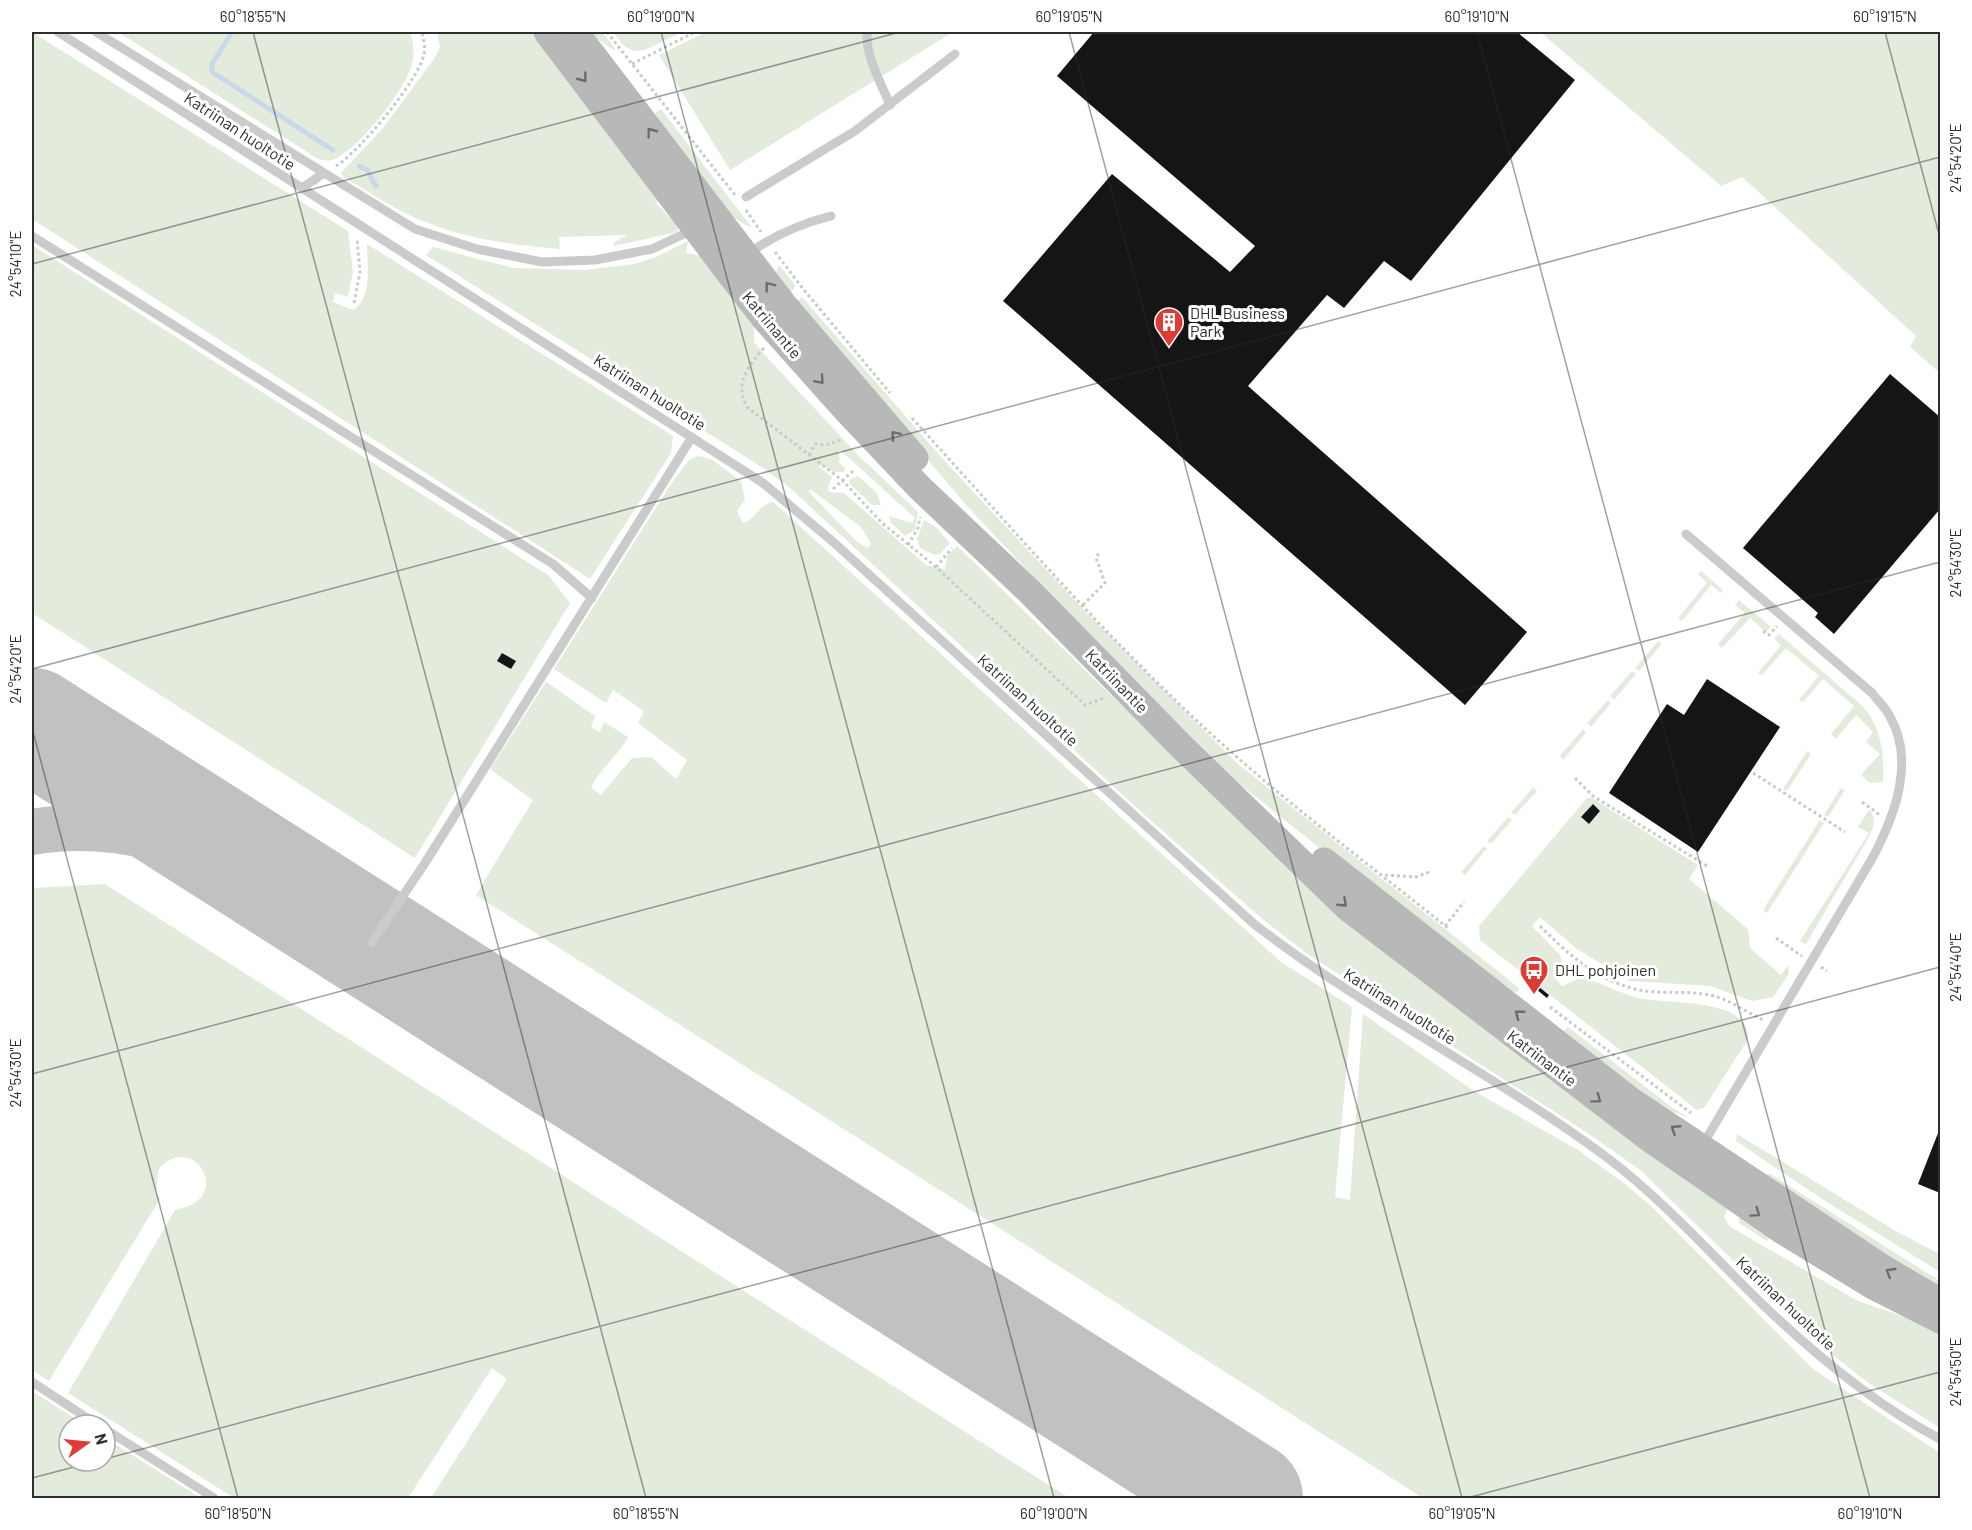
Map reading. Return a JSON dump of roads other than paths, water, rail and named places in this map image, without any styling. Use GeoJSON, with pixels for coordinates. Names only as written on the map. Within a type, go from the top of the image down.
{"type":"FeatureCollection","features":[{"type":"Feature","properties":{"kind":"main road","name":"Katriinantie"},"geometry":{"type":"LineString","coordinates":[[548,32],[746,255]]}},
{"type":"Feature","properties":{"kind":"main road","name":"Katriinantie"},"geometry":{"type":"LineString","coordinates":[[574,32],[746,255],[765,319],[919,488],[1029,591],[1181,746],[1356,889],[1630,1100],[1876,1264],[1941,1302]]}},
{"type":"Feature","properties":{"kind":"main road","name":"Katriinantie"},"geometry":{"type":"LineString","coordinates":[[1701,1146],[1781,1230],[1873,1286],[1941,1320]]}},
{"type":"Feature","properties":{"kind":"lane","name":"Katriinan huoltotie"},"geometry":{"type":"LineString","coordinates":[[58,32],[763,483],[797,510],[1254,924],[1327,978],[1480,1074],[1608,1159],[1651,1193],[1762,1304],[1823,1359],[1892,1410],[1941,1439]]}},
{"type":"Feature","properties":{"kind":"lane"},"geometry":{"type":"LineString","coordinates":[[96,32],[415,229],[477,249],[542,262],[595,260],[652,249],[684,234]]}},
{"type":"Feature","properties":{"kind":"lane"},"geometry":{"type":"LineString","coordinates":[[867,32],[866,47],[870,61],[890,105]]}},
{"type":"Feature","properties":{"kind":"lane"},"geometry":{"type":"LineString","coordinates":[[742,198],[855,131],[955,54]]}},
{"type":"Feature","properties":{"kind":"lane"},"geometry":{"type":"LineString","coordinates":[[302,188],[324,173]]}},
{"type":"Feature","properties":{"kind":"lane"},"geometry":{"type":"LineString","coordinates":[[746,255],[797,225],[831,216]]}},
{"type":"Feature","properties":{"kind":"lane"},"geometry":{"type":"LineString","coordinates":[[32,236],[553,564],[592,598]]}},
{"type":"Feature","properties":{"kind":"lane"},"geometry":{"type":"LineString","coordinates":[[372,942],[592,598],[692,436]]}},
{"type":"Feature","properties":{"kind":"lane"},"geometry":{"type":"LineString","coordinates":[[1686,534],[1872,693],[1889,714],[1896,731],[1902,768],[1896,806],[1886,833],[1701,1146]]}},
{"type":"Feature","properties":{"kind":"lane"},"geometry":{"type":"LineString","coordinates":[[32,1382],[80,1413]]}},
{"type":"Feature","properties":{"kind":"lane"},"geometry":{"type":"LineString","coordinates":[[117,1437],[214,1498]]}},
{"type":"Feature","properties":{"kind":"waterway"},"geometry":{"type":"LineString","coordinates":[[232,32],[212,64],[212,72],[333,150]]}},
{"type":"Feature","properties":{"kind":"waterway"},"geometry":{"type":"LineString","coordinates":[[359,166],[367,170],[376,186]]}},
{"type":"Feature","properties":{"kind":"place","name":"DHL Business Park"},"geometry":{"type":"Point","coordinates":[1169,348]}},
{"type":"Feature","properties":{"kind":"place","name":"DHL pohjoinen"},"geometry":{"type":"Point","coordinates":[1534,996]}}]}
